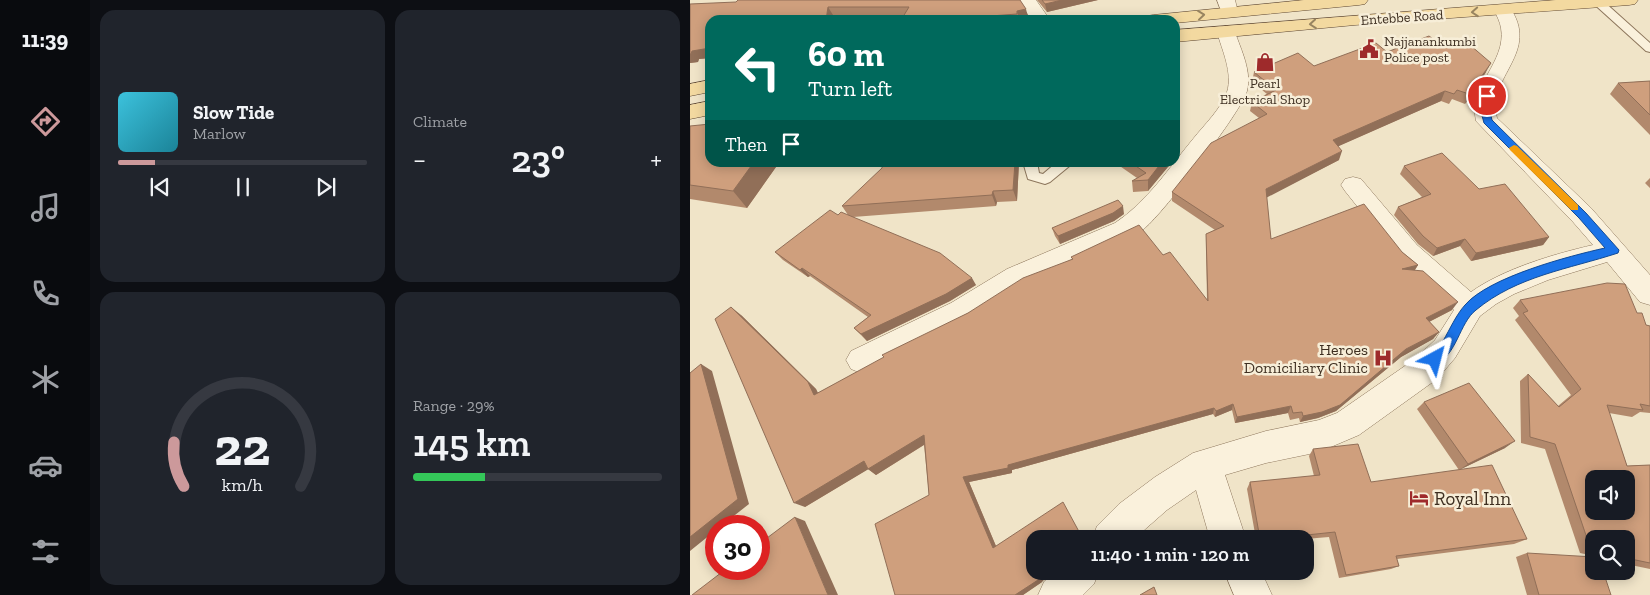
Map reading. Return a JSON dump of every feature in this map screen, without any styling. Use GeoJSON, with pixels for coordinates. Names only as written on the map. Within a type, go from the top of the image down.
{"type":"FeatureCollection","features":[{"type":"Feature","properties":{"kind":"main road","name":"Entebbe Road"},"geometry":{"type":"LineString","coordinates":[[1180,18],[1227,15],[1359,0]]}},
{"type":"Feature","properties":{"kind":"main road","name":"Entebbe Road"},"geometry":{"type":"LineString","coordinates":[[1180,34],[1227,15],[1364,20],[1629,0]]}},
{"type":"Feature","properties":{"kind":"main road"},"geometry":{"type":"LineString","coordinates":[[690,90],[705,87]]}},
{"type":"Feature","properties":{"kind":"main road"},"geometry":{"type":"LineString","coordinates":[[690,112],[705,109]]}},
{"type":"Feature","properties":{"kind":"street"},"geometry":{"type":"LineString","coordinates":[[1027,0],[1038,15]]}},
{"type":"Feature","properties":{"kind":"street"},"geometry":{"type":"LineString","coordinates":[[1503,10],[1512,31],[1510,44],[1499,73],[1487,96],[1485,108],[1487,121],[1582,215],[1650,294]]}},
{"type":"Feature","properties":{"kind":"street"},"geometry":{"type":"LineString","coordinates":[[861,360],[961,311],[1016,277],[1124,230],[1137,222],[1222,116],[1237,92],[1239,74],[1227,15]]}},
{"type":"Feature","properties":{"kind":"street"},"geometry":{"type":"LineString","coordinates":[[1353,185],[1408,252],[1470,308]]}},
{"type":"Feature","properties":{"kind":"street"},"geometry":{"type":"LineString","coordinates":[[1117,530],[1127,518],[1141,507],[1205,465],[1266,447],[1319,436],[1348,424],[1426,369],[1444,349],[1470,308],[1504,286],[1578,259],[1614,250]]}},
{"type":"Feature","properties":{"kind":"street"},"geometry":{"type":"LineString","coordinates":[[1205,465],[1225,530]]}},
{"type":"Feature","properties":{"kind":"street"},"geometry":{"type":"LineString","coordinates":[[1057,595],[1072,580]]}},
{"type":"Feature","properties":{"kind":"street"},"geometry":{"type":"LineString","coordinates":[[1246,580],[1253,595]]}},
{"type":"Feature","properties":{"kind":"lane"},"geometry":{"type":"LineString","coordinates":[[1598,2],[1650,50]]}},
{"type":"Feature","properties":{"kind":"lane"},"geometry":{"type":"LineString","coordinates":[[1031,167],[1033,176],[1045,179],[1061,167]]}},
{"type":"Feature","properties":{"kind":"building"},"geometry":{"type":"Polygon","coordinates":[[[738,0],[1020,0],[1026,9],[1017,11],[1017,14],[1004,15],[904,15],[909,7],[828,7],[827,15],[705,15],[705,49],[692,51],[690,54],[690,4],[736,2],[738,0]]]}},
{"type":"Feature","properties":{"kind":"building"},"geometry":{"type":"Polygon","coordinates":[[[1042,0],[1062,0],[1045,4],[1042,0]]]}},
{"type":"Feature","properties":{"kind":"building"},"geometry":{"type":"Polygon","coordinates":[[[1429,36],[1440,44],[1463,39],[1491,63],[1469,94],[1457,90],[1454,94],[1445,91],[1333,140],[1342,151],[1266,189],[1271,239],[1364,204],[1402,252],[1418,265],[1402,269],[1423,271],[1458,302],[1426,318],[1439,332],[1406,349],[1340,405],[1322,412],[1303,416],[1302,412],[1293,413],[1291,406],[1237,417],[1233,404],[1216,411],[1214,408],[1008,465],[1008,468],[963,477],[993,548],[1063,502],[1078,530],[1026,530],[1026,580],[1038,580],[1015,595],[895,595],[875,524],[929,495],[924,435],[868,469],[864,461],[794,503],[715,319],[731,307],[808,382],[814,395],[884,357],[882,355],[968,313],[1023,278],[1073,259],[1071,257],[1139,225],[1163,255],[1170,252],[1208,301],[1206,234],[1224,226],[1172,192],[1211,143],[1267,114],[1252,102],[1276,90],[1254,72],[1298,53],[1314,66],[1376,43],[1387,52],[1429,36]]]}},
{"type":"Feature","properties":{"kind":"building"},"geometry":{"type":"Polygon","coordinates":[[[1650,81],[1650,115],[1618,83],[1650,81]]]}},
{"type":"Feature","properties":{"kind":"building"},"geometry":{"type":"Polygon","coordinates":[[[705,124],[705,167],[750,167],[733,191],[690,185],[690,126],[705,124]]]}},
{"type":"Feature","properties":{"kind":"building"},"geometry":{"type":"Polygon","coordinates":[[[1442,153],[1479,189],[1505,184],[1549,237],[1476,253],[1465,239],[1437,248],[1423,236],[1398,207],[1431,194],[1404,166],[1442,153]]]}},
{"type":"Feature","properties":{"kind":"building"},"geometry":{"type":"Polygon","coordinates":[[[1015,167],[1013,190],[993,191],[992,195],[842,206],[882,168],[1015,167]]]}},
{"type":"Feature","properties":{"kind":"building"},"geometry":{"type":"Polygon","coordinates":[[[1137,167],[1158,167],[1148,180],[1132,181],[1146,173],[1137,167]]]}},
{"type":"Feature","properties":{"kind":"building"},"geometry":{"type":"Polygon","coordinates":[[[1118,200],[1123,206],[1113,213],[1058,236],[1052,228],[1118,200]]]}},
{"type":"Feature","properties":{"kind":"building"},"geometry":{"type":"Polygon","coordinates":[[[830,210],[838,215],[841,212],[940,253],[972,278],[946,294],[861,334],[854,328],[871,315],[775,252],[830,210]]]}},
{"type":"Feature","properties":{"kind":"building"},"geometry":{"type":"Polygon","coordinates":[[[1607,283],[1625,284],[1637,313],[1642,313],[1646,325],[1650,326],[1650,406],[1640,404],[1643,410],[1607,405],[1627,466],[1650,465],[1650,563],[1635,560],[1635,530],[1585,530],[1585,532],[1555,444],[1530,437],[1528,374],[1559,407],[1581,389],[1523,313],[1528,311],[1520,300],[1607,283]]]}},
{"type":"Feature","properties":{"kind":"building"},"geometry":{"type":"Polygon","coordinates":[[[701,364],[738,499],[718,515],[705,515],[705,525],[690,537],[690,373],[701,364]]]}},
{"type":"Feature","properties":{"kind":"building"},"geometry":{"type":"Polygon","coordinates":[[[1469,383],[1515,441],[1468,464],[1424,402],[1469,383]]]}},
{"type":"Feature","properties":{"kind":"building"},"geometry":{"type":"Polygon","coordinates":[[[1358,444],[1371,482],[1492,465],[1527,539],[1396,556],[1399,566],[1346,575],[1335,532],[1314,534],[1314,530],[1258,530],[1250,482],[1320,475],[1313,449],[1358,444]]]}},
{"type":"Feature","properties":{"kind":"building"},"geometry":{"type":"Polygon","coordinates":[[[795,517],[828,595],[692,595],[712,580],[770,580],[770,536],[795,517]]]}},
{"type":"Feature","properties":{"kind":"building"},"geometry":{"type":"Polygon","coordinates":[[[1527,553],[1585,556],[1585,580],[1606,580],[1611,595],[1539,595],[1527,553]]]}},
{"type":"Feature","properties":{"kind":"building"},"geometry":{"type":"Polygon","coordinates":[[[1154,587],[1157,595],[1140,595],[1154,587]]]}},
{"type":"Feature","properties":{"kind":"slow traffic"},"geometry":{"type":"LineString","coordinates":[[1514,148],[1574,208]]}},
{"type":"Feature","properties":{"kind":"place","name":"Najjanankumbi Police post"},"geometry":{"type":"Point","coordinates":[1369,49]}},
{"type":"Feature","properties":{"kind":"place","name":"Pearl Electrical Shop"},"geometry":{"type":"Point","coordinates":[1265,62]}},
{"type":"Feature","properties":{"kind":"place","name":"Heroes Domiciliary Clinic"},"geometry":{"type":"Point","coordinates":[1383,358]}},
{"type":"Feature","properties":{"kind":"place","name":"Royal Inn"},"geometry":{"type":"Point","coordinates":[1419,498]}},
{"type":"Feature","properties":{"kind":"route"},"geometry":{"type":"LineString","coordinates":[[1435,359],[1444,349],[1470,308],[1486,296],[1504,286],[1539,272],[1614,250],[1582,215],[1487,121],[1485,108],[1487,96]]}}]}
